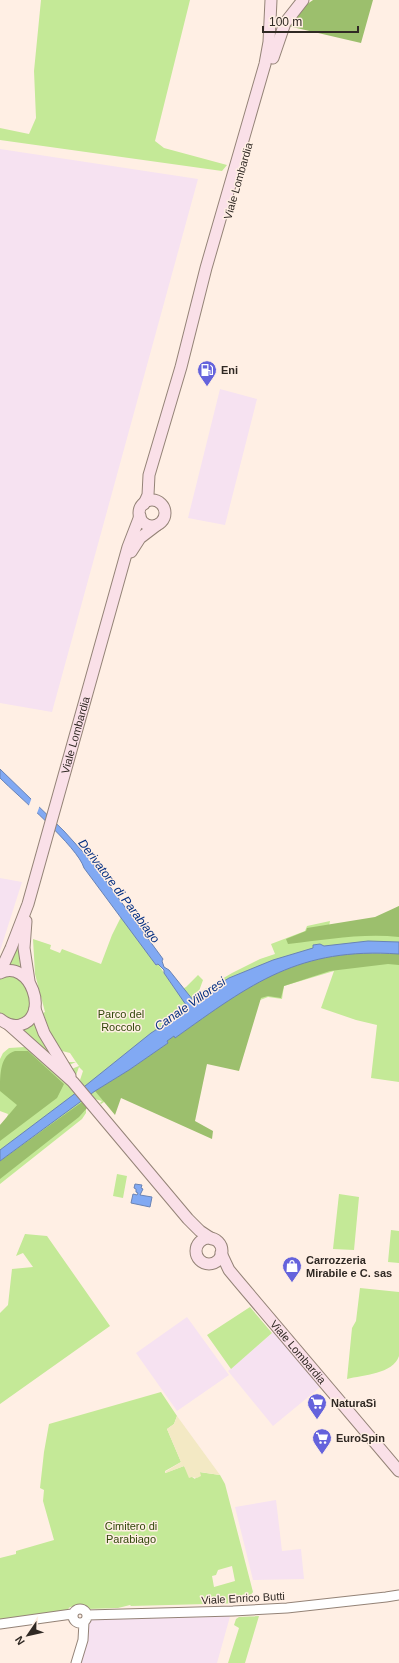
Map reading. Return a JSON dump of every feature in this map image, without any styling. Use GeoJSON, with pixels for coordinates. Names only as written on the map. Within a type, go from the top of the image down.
{"type":"FeatureCollection","features":[{"type":"Feature","properties":{"kind":"main road","name":"Viale Lombardia"},"geometry":{"type":"LineString","coordinates":[[181,367],[203,280],[268,51],[272,15],[271,0]]}},
{"type":"Feature","properties":{"kind":"main road","name":"Viale Lombardia"},"geometry":{"type":"LineString","coordinates":[[0,973],[28,904],[128,546],[140,516],[140,509],[148,495],[149,474],[204,295],[280,33],[285,23],[303,0]]}},
{"type":"Feature","properties":{"kind":"main road","name":"Viale Lombardia"},"geometry":{"type":"LineString","coordinates":[[123,567],[140,538],[161,523],[164,516],[165,512],[161,505],[153,481],[154,459]]}},
{"type":"Feature","properties":{"kind":"main road"},"geometry":{"type":"LineString","coordinates":[[144,504],[151,501],[161,505]]}},
{"type":"Feature","properties":{"kind":"main road"},"geometry":{"type":"LineString","coordinates":[[140,516],[146,525],[158,525]]}},
{"type":"Feature","properties":{"kind":"main road","name":"Viale Lombardia"},"geometry":{"type":"LineString","coordinates":[[28,904],[24,960],[29,982],[34,995],[35,1009],[44,1033],[76,1085]]}},
{"type":"Feature","properties":{"kind":"main road","name":"Viale Lombardia"},"geometry":{"type":"LineString","coordinates":[[0,973],[17,971],[25,976],[29,982]]}},
{"type":"Feature","properties":{"kind":"main road","name":"Viale Lombardia"},"geometry":{"type":"LineString","coordinates":[[4,1022],[15,1026],[24,1023],[30,1018],[35,1009]]}},
{"type":"Feature","properties":{"kind":"main road","name":"Viale Lombardia"},"geometry":{"type":"LineString","coordinates":[[4,1022],[76,1085],[188,1219],[218,1243],[229,1270],[399,1473]]}},
{"type":"Feature","properties":{"kind":"main road","name":"Viale Lombardia"},"geometry":{"type":"LineString","coordinates":[[188,1219],[198,1244],[196,1251],[200,1261],[207,1264],[215,1263],[229,1270]]}},
{"type":"Feature","properties":{"kind":"main road"},"geometry":{"type":"LineString","coordinates":[[198,1244],[204,1239],[212,1239]]}},
{"type":"Feature","properties":{"kind":"main road"},"geometry":{"type":"LineString","coordinates":[[215,1263],[220,1257],[221,1253]]}},
{"type":"Feature","properties":{"kind":"street","name":"Viale Enrico Butti"},"geometry":{"type":"LineString","coordinates":[[0,1624],[72,1614],[78,1608],[84,1610],[86,1619],[153,1614],[287,1608],[399,1595]]}},
{"type":"Feature","properties":{"kind":"street"},"geometry":{"type":"LineString","coordinates":[[76,1663],[83,1640],[86,1619]]}},
{"type":"Feature","properties":{"kind":"shaded area"},"geometry":{"type":"Polygon","coordinates":[[[0,149],[198,179],[52,712],[0,703],[0,149]]]}},
{"type":"Feature","properties":{"kind":"shaded area"},"geometry":{"type":"Polygon","coordinates":[[[220,389],[257,399],[225,525],[188,518],[220,389]]]}},
{"type":"Feature","properties":{"kind":"shaded area"},"geometry":{"type":"Polygon","coordinates":[[[0,878],[22,882],[0,951],[0,878]]]}},
{"type":"Feature","properties":{"kind":"shaded area"},"geometry":{"type":"Polygon","coordinates":[[[187,1317],[229,1375],[177,1411],[136,1353],[187,1317]]]}},
{"type":"Feature","properties":{"kind":"shaded area"},"geometry":{"type":"Polygon","coordinates":[[[277,1329],[324,1384],[273,1426],[228,1371],[277,1329]]]}},
{"type":"Feature","properties":{"kind":"shaded area"},"geometry":{"type":"Polygon","coordinates":[[[276,1500],[282,1551],[301,1549],[304,1579],[253,1580],[235,1507],[276,1500]]]}},
{"type":"Feature","properties":{"kind":"shaded area"},"geometry":{"type":"Polygon","coordinates":[[[231,1613],[217,1663],[77,1663],[88,1618],[231,1613]]]}},
{"type":"Feature","properties":{"kind":"green space"},"geometry":{"type":"Polygon","coordinates":[[[41,0],[190,0],[155,141],[164,148],[227,165],[222,171],[0,140],[0,128],[29,134],[36,118],[34,71],[41,0]]]}},
{"type":"Feature","properties":{"kind":"green space"},"geometry":{"type":"Polygon","coordinates":[[[313,0],[373,0],[361,43],[288,26],[303,7],[313,0]]]}},
{"type":"Feature","properties":{"kind":"green space","name":"Parco del Roccolo"},"geometry":{"type":"Polygon","coordinates":[[[399,906],[399,1082],[371,1078],[377,1025],[356,1020],[321,1008],[334,971],[284,986],[282,999],[268,997],[255,1002],[101,1104],[100,1103],[102,1101],[95,1099],[92,1095],[86,1104],[86,1113],[82,1119],[0,1184],[0,1125],[6,1121],[8,1114],[0,1111],[0,1059],[3,1053],[9,1048],[25,1047],[83,1087],[80,1080],[83,1071],[79,1067],[75,1078],[69,1070],[79,1066],[70,1053],[62,1051],[51,1034],[43,1013],[45,1012],[35,974],[33,939],[51,945],[50,949],[60,953],[62,949],[101,964],[112,935],[121,917],[156,965],[158,964],[177,992],[186,987],[198,975],[203,980],[199,991],[200,992],[232,973],[260,959],[275,954],[271,944],[305,931],[307,926],[330,921],[327,937],[365,925],[399,906]]]}},
{"type":"Feature","properties":{"kind":"green space"},"geometry":{"type":"Polygon","coordinates":[[[399,906],[399,937],[357,936],[288,944],[286,939],[306,931],[307,928],[375,917],[399,906]]]}},
{"type":"Feature","properties":{"kind":"green space"},"geometry":{"type":"Polygon","coordinates":[[[20,940],[20,969],[5,967],[20,940]]]}},
{"type":"Feature","properties":{"kind":"green space"},"geometry":{"type":"Polygon","coordinates":[[[361,953],[399,954],[399,965],[388,964],[330,971],[284,986],[281,998],[268,996],[261,998],[239,1071],[207,1064],[195,1121],[213,1131],[212,1139],[121,1098],[115,1115],[95,1091],[168,1043],[167,1041],[174,1036],[175,1038],[218,1007],[263,979],[279,971],[311,960],[361,953]]]}},
{"type":"Feature","properties":{"kind":"green space"},"geometry":{"type":"Polygon","coordinates":[[[7,974],[21,979],[29,997],[30,1008],[28,1013],[18,1022],[0,1016],[0,977],[7,974]]]}},
{"type":"Feature","properties":{"kind":"green space"},"geometry":{"type":"Polygon","coordinates":[[[34,1018],[61,1067],[21,1029],[34,1018]]]}},
{"type":"Feature","properties":{"kind":"green space"},"geometry":{"type":"Polygon","coordinates":[[[15,1051],[28,1051],[64,1084],[57,1098],[0,1141],[0,1125],[17,1105],[0,1091],[2,1066],[6,1057],[15,1051]]]}},
{"type":"Feature","properties":{"kind":"green space"},"geometry":{"type":"Polygon","coordinates":[[[64,1062],[76,1062],[67,1066],[64,1062]]]}},
{"type":"Feature","properties":{"kind":"green space"},"geometry":{"type":"Polygon","coordinates":[[[82,1102],[87,1108],[79,1117],[0,1179],[0,1161],[82,1102]]]}},
{"type":"Feature","properties":{"kind":"green space"},"geometry":{"type":"Polygon","coordinates":[[[117,1174],[127,1176],[123,1198],[113,1196],[117,1174]]]}},
{"type":"Feature","properties":{"kind":"green space"},"geometry":{"type":"Polygon","coordinates":[[[339,1194],[359,1197],[354,1250],[333,1249],[339,1194]]]}},
{"type":"Feature","properties":{"kind":"green space"},"geometry":{"type":"Polygon","coordinates":[[[391,1230],[399,1231],[399,1263],[388,1262],[391,1230]]]}},
{"type":"Feature","properties":{"kind":"green space"},"geometry":{"type":"Polygon","coordinates":[[[25,1234],[47,1236],[110,1326],[0,1404],[0,1313],[8,1305],[12,1269],[33,1267],[23,1253],[16,1256],[25,1234]]]}},
{"type":"Feature","properties":{"kind":"green space"},"geometry":{"type":"Polygon","coordinates":[[[360,1288],[399,1292],[399,1356],[391,1367],[377,1373],[347,1379],[352,1328],[356,1321],[360,1288]]]}},
{"type":"Feature","properties":{"kind":"green space"},"geometry":{"type":"Polygon","coordinates":[[[250,1307],[272,1333],[231,1369],[207,1335],[250,1307]]]}},
{"type":"Feature","properties":{"kind":"green space","name":"Cimitero di Parabiago"},"geometry":{"type":"Polygon","coordinates":[[[161,1392],[177,1416],[174,1424],[167,1429],[181,1462],[165,1471],[165,1473],[184,1466],[195,1479],[199,1472],[220,1475],[225,1484],[253,1592],[244,1603],[130,1605],[118,1608],[88,1609],[79,1606],[70,1607],[65,1612],[0,1621],[0,1558],[16,1554],[16,1551],[54,1540],[43,1501],[44,1490],[40,1488],[49,1424],[161,1392]],[[232,1566],[218,1570],[216,1575],[212,1576],[214,1587],[235,1581],[232,1566]]]}},
{"type":"Feature","properties":{"kind":"green space"},"geometry":{"type":"Polygon","coordinates":[[[259,1616],[245,1663],[228,1663],[239,1628],[234,1625],[236,1619],[239,1617],[259,1616]]]}},
{"type":"Feature","properties":{"kind":"sand"},"geometry":{"type":"Polygon","coordinates":[[[177,1416],[220,1475],[200,1472],[201,1476],[197,1478],[189,1478],[184,1466],[166,1473],[165,1472],[181,1462],[167,1429],[174,1424],[177,1416]]]}},
{"type":"Feature","properties":{"kind":"water","name":"Canale Villoresi"},"geometry":{"type":"Polygon","coordinates":[[[0,769],[64,831],[92,862],[163,959],[162,961],[164,967],[169,970],[193,1000],[229,978],[273,960],[313,948],[313,945],[320,944],[324,946],[368,941],[399,942],[399,954],[364,953],[333,956],[304,963],[253,985],[175,1038],[174,1036],[167,1041],[168,1043],[95,1091],[0,1161],[0,1150],[85,1086],[151,1033],[180,1013],[186,1005],[164,973],[164,970],[158,964],[156,965],[84,868],[71,848],[60,835],[0,778],[0,769]]]}},
{"type":"Feature","properties":{"kind":"water"},"geometry":{"type":"Polygon","coordinates":[[[135,1184],[142,1185],[141,1188],[143,1189],[140,1195],[152,1197],[150,1207],[131,1203],[133,1194],[137,1195],[138,1193],[134,1188],[135,1184]]]}},
{"type":"Feature","properties":{"kind":"pier"},"geometry":{"type":"Polygon","coordinates":[[[32,797],[40,805],[36,816],[28,808],[32,797]]]}},
{"type":"Feature","properties":{"kind":"place","name":"Eni"},"geometry":{"type":"Point","coordinates":[207,387]}},
{"type":"Feature","properties":{"kind":"place","name":"Carrozzeria Mirabile e C. sas"},"geometry":{"type":"Point","coordinates":[292,1283]}},
{"type":"Feature","properties":{"kind":"place","name":"NaturaSì"},"geometry":{"type":"Point","coordinates":[317,1420]}},
{"type":"Feature","properties":{"kind":"place","name":"EuroSpin"},"geometry":{"type":"Point","coordinates":[322,1455]}},
{"type":"Feature","properties":{"kind":"water label","name":"Derivatore di Parabiago"},"geometry":{"type":"Point","coordinates":[119,891]}}]}
